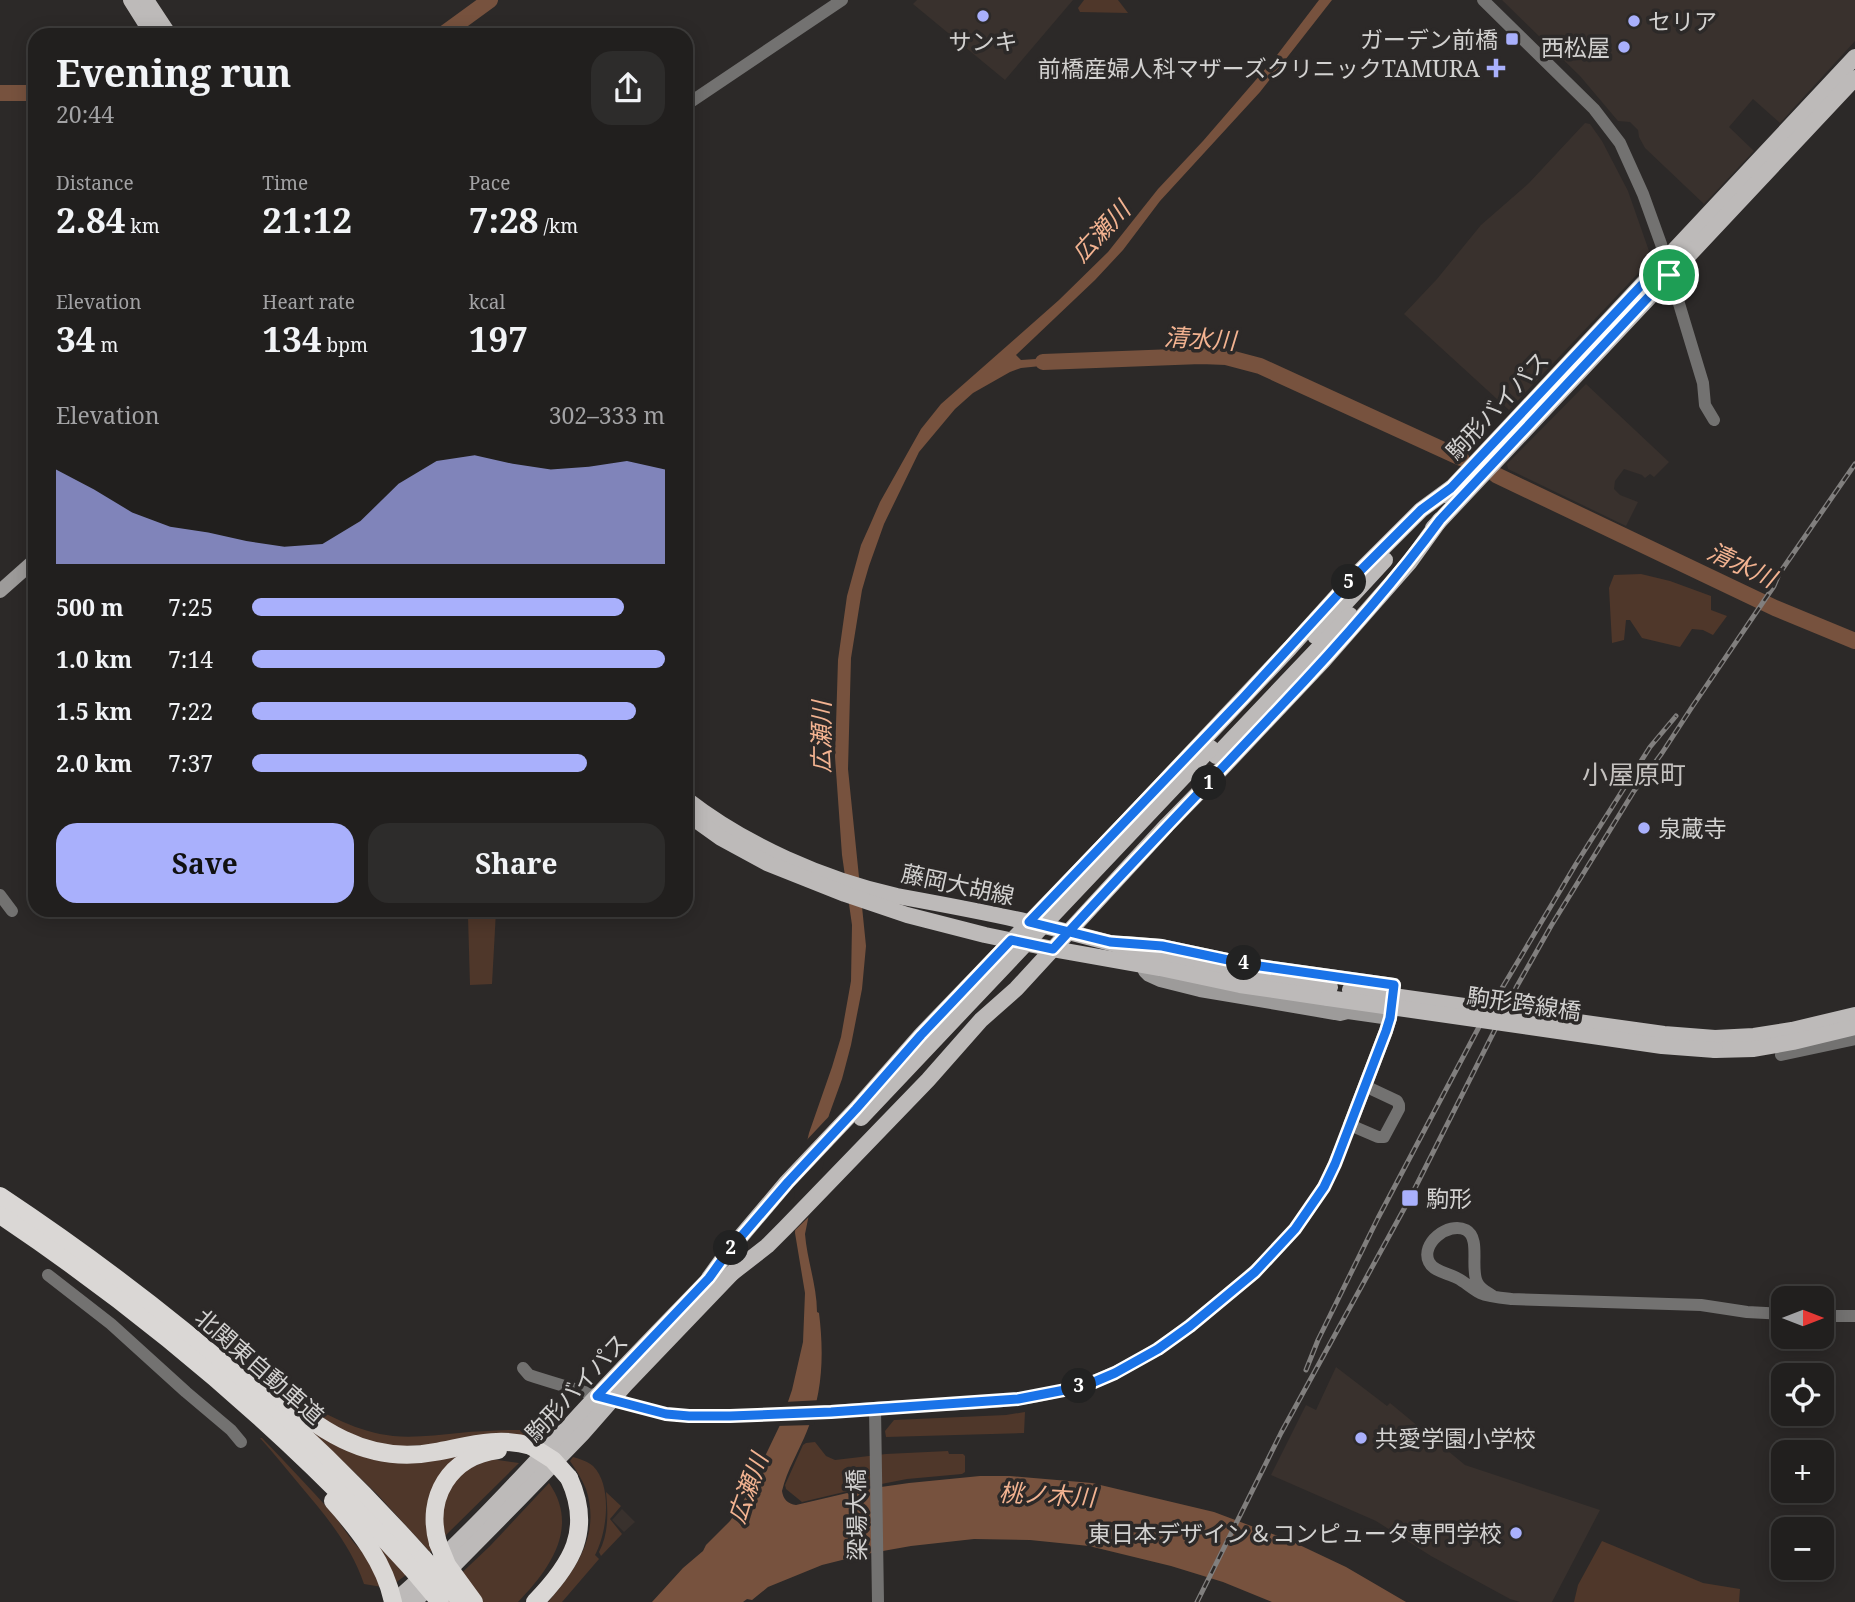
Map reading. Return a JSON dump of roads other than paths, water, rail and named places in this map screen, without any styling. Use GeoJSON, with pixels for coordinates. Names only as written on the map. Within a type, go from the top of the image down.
{"type":"FeatureCollection","features":[{"type":"Feature","properties":{"kind":"highway"},"geometry":{"type":"LineString","coordinates":[[0,1196],[106,1270],[148,1294],[272,1416],[316,1482],[355,1527],[375,1557],[392,1597]]}},
{"type":"Feature","properties":{"kind":"highway","name":"北関東自動車道"},"geometry":{"type":"LineString","coordinates":[[0,1215],[86,1274],[184,1352],[218,1390],[272,1416],[387,1518],[440,1602]]}},
{"type":"Feature","properties":{"kind":"highway"},"geometry":{"type":"LineString","coordinates":[[272,1416],[327,1432],[345,1442],[374,1452],[403,1456],[476,1443],[520,1443],[565,1480],[578,1502],[580,1514],[574,1549],[561,1572],[535,1602]]}},
{"type":"Feature","properties":{"kind":"highway"},"geometry":{"type":"LineString","coordinates":[[474,1602],[447,1564],[438,1543],[434,1521],[437,1499],[447,1477],[473,1457],[485,1452],[528,1450]]}},
{"type":"Feature","properties":{"kind":"highway"},"geometry":{"type":"LineString","coordinates":[[524,1602],[549,1574],[564,1551],[570,1527],[570,1506],[565,1480]]}},
{"type":"Feature","properties":{"kind":"highway","name":"北関東自動車道"},"geometry":{"type":"LineString","coordinates":[[417,1563],[461,1602]]}},
{"type":"Feature","properties":{"kind":"main road"},"geometry":{"type":"LineString","coordinates":[[131,0],[149,28]]}},
{"type":"Feature","properties":{"kind":"main road"},"geometry":{"type":"LineString","coordinates":[[146,0],[164,28]]}},
{"type":"Feature","properties":{"kind":"main road","name":"駒形バイパス"},"geometry":{"type":"LineString","coordinates":[[829,1168],[865,1122],[1214,752],[1440,520],[1855,57]]}},
{"type":"Feature","properties":{"kind":"main road","name":"駒形バイパス"},"geometry":{"type":"LineString","coordinates":[[1214,752],[1451,488],[1855,78]]}},
{"type":"Feature","properties":{"kind":"main road"},"geometry":{"type":"LineString","coordinates":[[786,1206],[841,1125],[921,1035],[1243,698],[1353,578],[1421,510],[1451,488]]}},
{"type":"Feature","properties":{"kind":"main road"},"geometry":{"type":"LineString","coordinates":[[786,1206],[928,1080],[981,1020],[1016,989],[1324,660],[1409,564],[1440,520]]}},
{"type":"Feature","properties":{"kind":"main road"},"geometry":{"type":"LineString","coordinates":[[0,591],[28,566]]}},
{"type":"Feature","properties":{"kind":"main road"},"geometry":{"type":"LineString","coordinates":[[693,804],[754,844],[844,887]]}},
{"type":"Feature","properties":{"kind":"main road"},"geometry":{"type":"LineString","coordinates":[[693,818],[744,852],[797,876],[865,894]]}},
{"type":"Feature","properties":{"kind":"main road","name":"藤岡大胡線"},"geometry":{"type":"LineString","coordinates":[[865,894],[898,896],[1029,922],[1205,967],[1329,992]]}},
{"type":"Feature","properties":{"kind":"main road","name":"藤岡大胡線"},"geometry":{"type":"LineString","coordinates":[[865,894],[907,915],[985,935],[1240,985],[1329,992]]}},
{"type":"Feature","properties":{"kind":"main road"},"geometry":{"type":"LineString","coordinates":[[985,935],[992,953],[989,964]]}},
{"type":"Feature","properties":{"kind":"main road"},"geometry":{"type":"LineString","coordinates":[[1110,942],[1162,946],[1252,965],[1394,985],[1390,1018],[1350,1125]]}},
{"type":"Feature","properties":{"kind":"main road"},"geometry":{"type":"LineString","coordinates":[[1143,966],[1146,973],[1154,979],[1200,990],[1340,1014],[1348,1012],[1390,1018]]}},
{"type":"Feature","properties":{"kind":"main road","name":"駒形跨線橋"},"geometry":{"type":"LineString","coordinates":[[1329,992],[1662,1046],[1715,1044]]}},
{"type":"Feature","properties":{"kind":"main road"},"geometry":{"type":"LineString","coordinates":[[1715,1044],[1855,1015]]}},
{"type":"Feature","properties":{"kind":"main road"},"geometry":{"type":"LineString","coordinates":[[1715,1044],[1754,1049],[1855,1027]]}},
{"type":"Feature","properties":{"kind":"main road","name":"駒形バイパス"},"geometry":{"type":"LineString","coordinates":[[392,1597],[449,1551],[732,1274],[786,1206]]}},
{"type":"Feature","properties":{"kind":"main road","name":"駒形バイパス"},"geometry":{"type":"LineString","coordinates":[[413,1602],[512,1507],[709,1278],[786,1206]]}},
{"type":"Feature","properties":{"kind":"street"},"geometry":{"type":"LineString","coordinates":[[693,100],[842,0]]}},
{"type":"Feature","properties":{"kind":"street"},"geometry":{"type":"LineString","coordinates":[[1483,0],[1581,96],[1620,143],[1643,194],[1661,244],[1703,383],[1705,405],[1714,420]]}},
{"type":"Feature","properties":{"kind":"street"},"geometry":{"type":"LineString","coordinates":[[0,895],[12,911]]}},
{"type":"Feature","properties":{"kind":"street"},"geometry":{"type":"LineString","coordinates":[[1780,1055],[1855,1039]]}},
{"type":"Feature","properties":{"kind":"street"},"geometry":{"type":"LineString","coordinates":[[523,1368],[529,1375],[604,1398],[666,1414],[689,1416],[831,1412],[986,1402],[1039,1396],[1094,1382],[1146,1356],[1190,1326],[1255,1272],[1306,1216],[1324,1187],[1350,1125],[1384,1137],[1399,1105],[1397,1101],[1365,1086]]}},
{"type":"Feature","properties":{"kind":"street"},"geometry":{"type":"LineString","coordinates":[[1493,1296],[1480,1286],[1476,1279],[1474,1241],[1470,1234],[1459,1229],[1440,1233],[1433,1240],[1428,1252],[1430,1264],[1471,1285],[1480,1293],[1493,1296],[1512,1299],[1701,1306],[1771,1313]]}},
{"type":"Feature","properties":{"kind":"street"},"geometry":{"type":"LineString","coordinates":[[48,1275],[111,1324],[231,1430],[241,1442]]}},
{"type":"Feature","properties":{"kind":"street"},"geometry":{"type":"LineString","coordinates":[[1834,1316],[1855,1316]]}},
{"type":"Feature","properties":{"kind":"street","name":"梁場大橋"},"geometry":{"type":"LineString","coordinates":[[875,1408],[878,1597]]}},
{"type":"Feature","properties":{"kind":"water","name":"桃ノ木川"},"geometry":{"type":"Polygon","coordinates":[[[1319,0],[1332,0],[1260,92],[1160,201],[1123,250],[1016,355],[1021,360],[1051,358],[1062,361],[1010,372],[973,393],[955,409],[919,452],[884,524],[862,590],[851,658],[848,769],[866,946],[862,989],[851,1045],[829,1115],[805,1234],[821,1328],[819,1388],[812,1417],[782,1491],[786,1501],[796,1505],[860,1490],[980,1476],[1092,1483],[1214,1512],[1291,1541],[1346,1567],[1406,1602],[1272,1602],[1223,1582],[1171,1566],[1089,1546],[1030,1540],[974,1539],[911,1546],[822,1565],[768,1587],[752,1600],[743,1602],[652,1602],[683,1568],[703,1551],[743,1502],[780,1425],[792,1390],[803,1342],[805,1293],[795,1233],[798,1180],[809,1133],[841,1037],[851,981],[852,925],[842,855],[835,757],[838,660],[847,596],[861,545],[880,502],[921,429],[941,404],[1059,300],[1108,252],[1158,189],[1274,59],[1319,0]]]}},
{"type":"Feature","properties":{"kind":"waterway"},"geometry":{"type":"LineString","coordinates":[[452,28],[490,0]]}},
{"type":"Feature","properties":{"kind":"waterway"},"geometry":{"type":"LineString","coordinates":[[0,93],[28,93]]}},
{"type":"Feature","properties":{"kind":"waterway","name":"清水川"},"geometry":{"type":"LineString","coordinates":[[1043,362],[1226,357],[1260,366],[1461,458]]}},
{"type":"Feature","properties":{"kind":"waterway","name":"清水川"},"geometry":{"type":"LineString","coordinates":[[1496,475],[1775,608],[1855,641]]}},
{"type":"Feature","properties":{"kind":"railway"},"geometry":{"type":"LineString","coordinates":[[1197,1602],[1281,1433],[1410,1198],[1517,986],[1551,926],[1634,791],[1855,464]]}},
{"type":"Feature","properties":{"kind":"railway"},"geometry":{"type":"LineString","coordinates":[[1306,1370],[1378,1218],[1480,1025],[1650,747],[1676,716]]}},
{"type":"Feature","properties":{"kind":"place","name":"サンキ"},"geometry":{"type":"Point","coordinates":[983,16]}},
{"type":"Feature","properties":{"kind":"place","name":"セリア"},"geometry":{"type":"Point","coordinates":[1634,21]}},
{"type":"Feature","properties":{"kind":"place","name":"ガーデン前橋"},"geometry":{"type":"Point","coordinates":[1512,39]}},
{"type":"Feature","properties":{"kind":"place","name":"西松屋"},"geometry":{"type":"Point","coordinates":[1624,47]}},
{"type":"Feature","properties":{"kind":"place","name":"前橋産婦人科マザーズクリニックTAMURA"},"geometry":{"type":"Point","coordinates":[1496,68]}},
{"type":"Feature","properties":{"kind":"place","name":"泉蔵寺"},"geometry":{"type":"Point","coordinates":[1644,828]}},
{"type":"Feature","properties":{"kind":"place","name":"駒形"},"geometry":{"type":"Point","coordinates":[1410,1198]}},
{"type":"Feature","properties":{"kind":"place","name":"共愛学園小学校"},"geometry":{"type":"Point","coordinates":[1361,1438]}},
{"type":"Feature","properties":{"kind":"place","name":"東日本デザイン＆コンピュータ専門学校"},"geometry":{"type":"Point","coordinates":[1516,1533]}},
{"type":"Feature","properties":{"kind":"district","name":"小屋原町"},"geometry":{"type":"Point","coordinates":[1634,774]}},
{"type":"Feature","properties":{"kind":"water label","name":"広瀬川"},"geometry":{"type":"Point","coordinates":[1100,231]}},
{"type":"Feature","properties":{"kind":"water label","name":"広瀬川"},"geometry":{"type":"Point","coordinates":[820,737]}},
{"type":"Feature","properties":{"kind":"water label","name":"広瀬川"},"geometry":{"type":"Point","coordinates":[747,1488]}}]}
